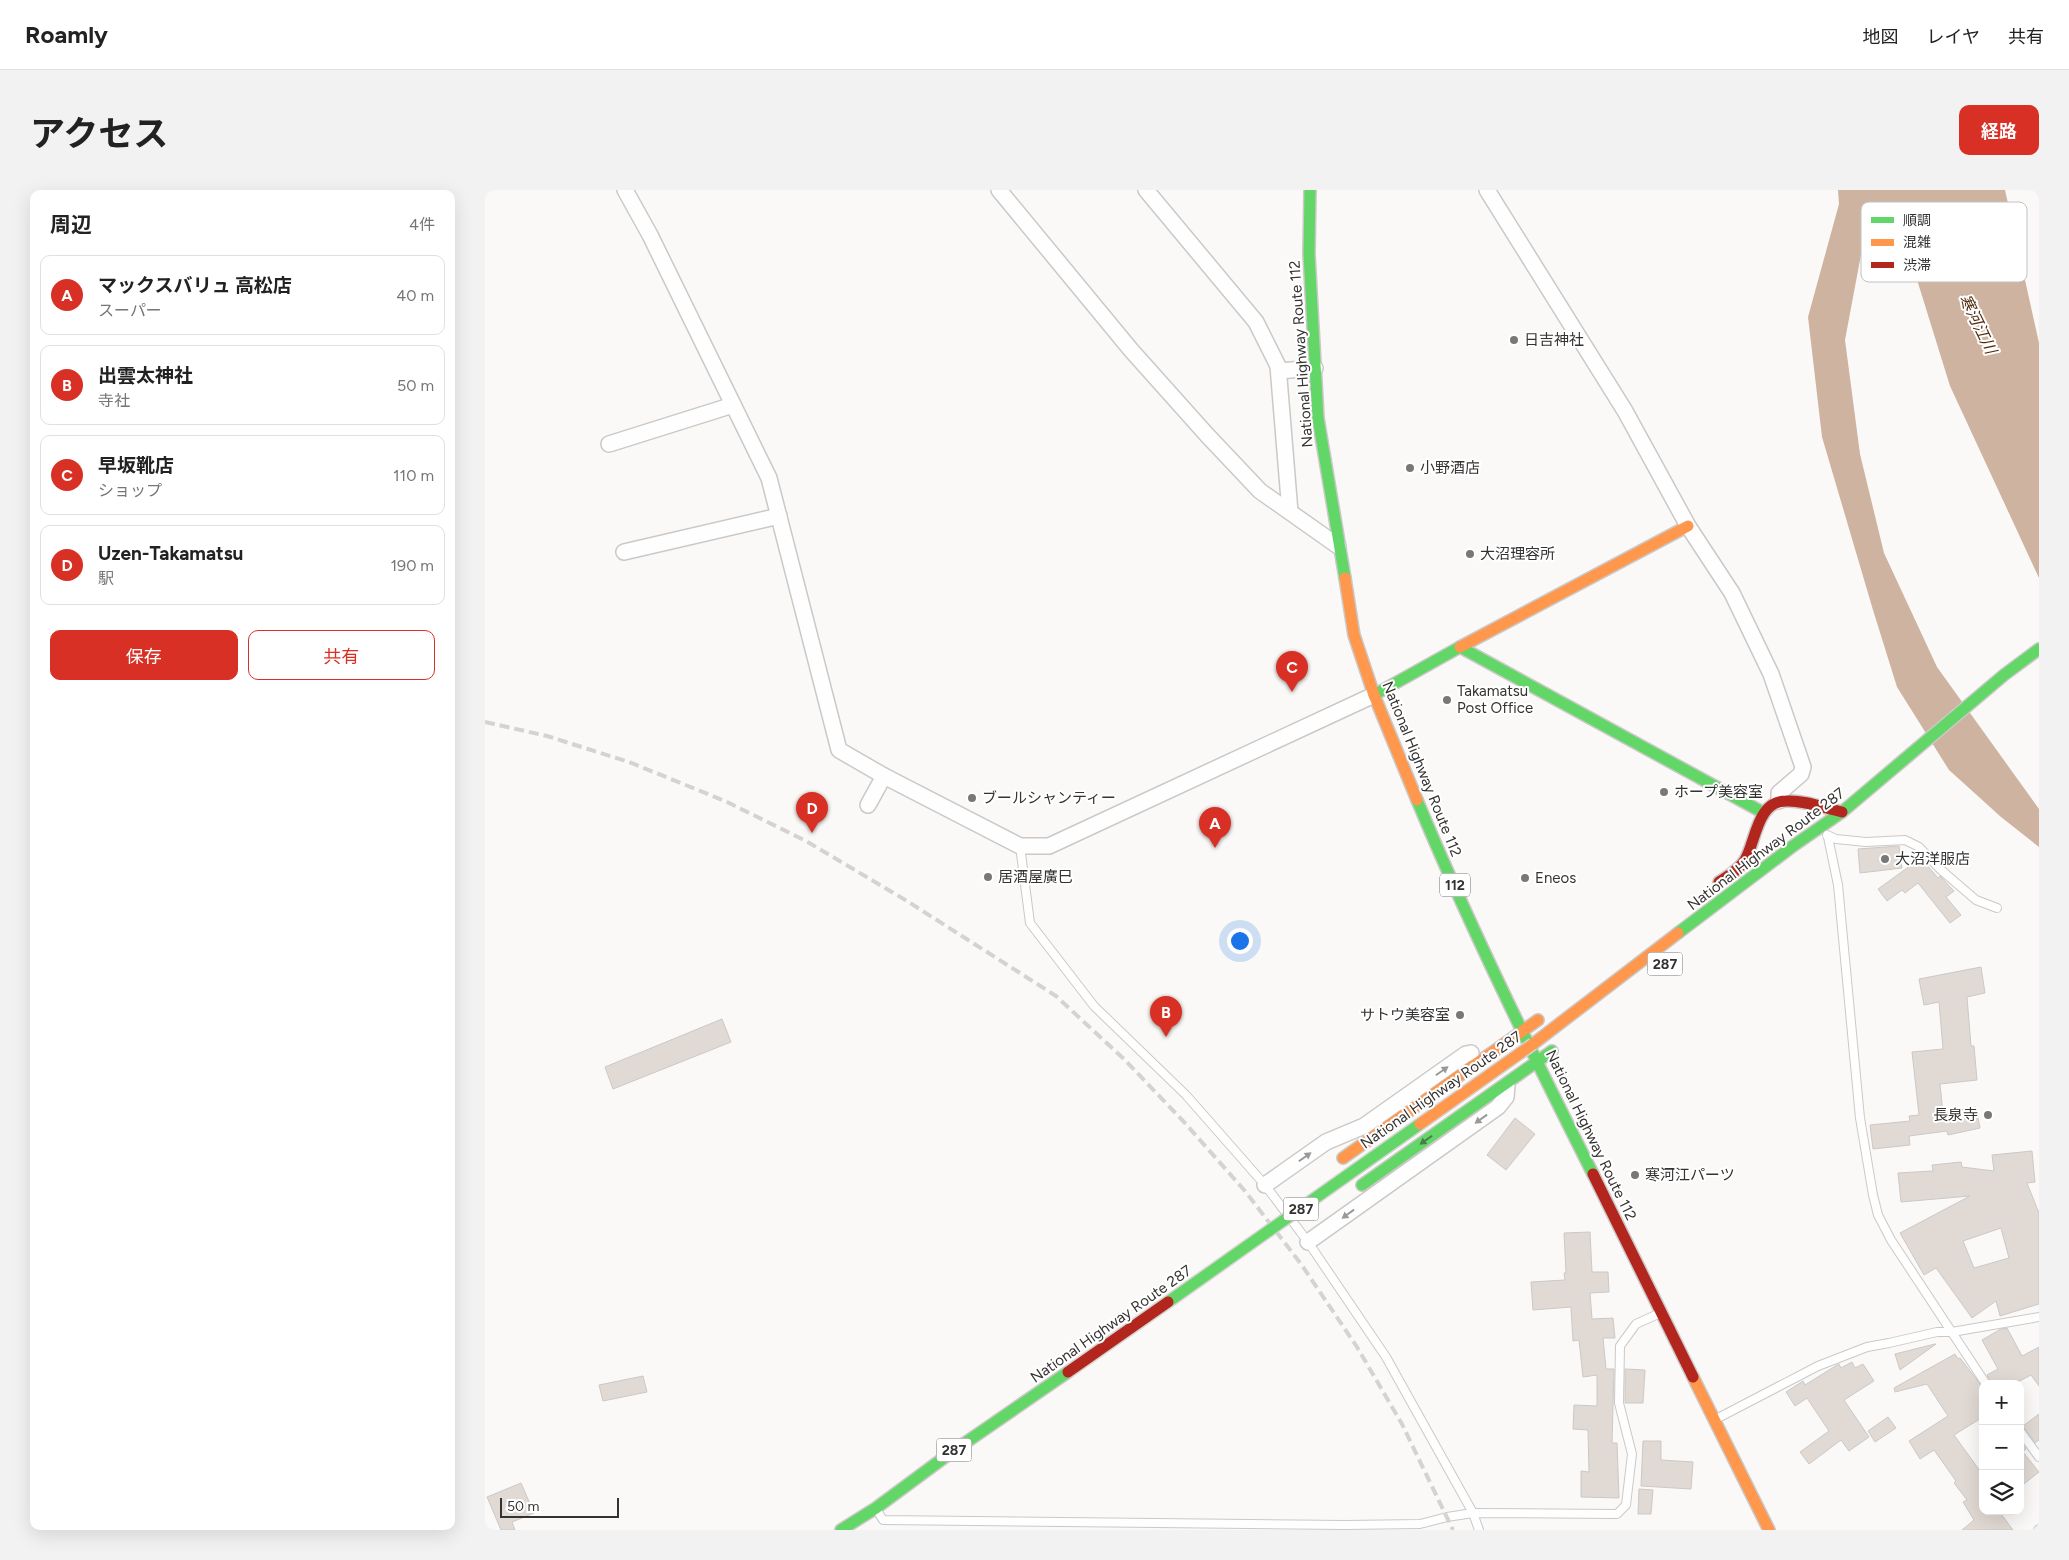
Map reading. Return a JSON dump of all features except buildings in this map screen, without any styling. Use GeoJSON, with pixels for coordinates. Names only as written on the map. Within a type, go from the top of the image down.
{"type":"FeatureCollection","features":[{"type":"Feature","properties":{"kind":"main road","name":"National Highway Route 112"},"geometry":{"type":"LineString","coordinates":[[1310,190],[1309,254],[1318,418],[1354,634],[1374,695],[1436,845],[1537,1062],[1663,1312],[1769,1530]]}},
{"type":"Feature","properties":{"kind":"main road"},"geometry":{"type":"LineString","coordinates":[[1374,695],[1460,647],[1688,526]]}},
{"type":"Feature","properties":{"kind":"main road"},"geometry":{"type":"LineString","coordinates":[[1460,647],[1764,813]]}},
{"type":"Feature","properties":{"kind":"main road","name":"National Highway Route 287"},"geometry":{"type":"LineString","coordinates":[[841,1530],[876,1508],[992,1424],[1075,1376],[1254,1242],[1533,1044],[1793,846],[1825,832],[1842,812],[2004,675],[2039,649]]}},
{"type":"Feature","properties":{"kind":"main road"},"geometry":{"type":"LineString","coordinates":[[1709,890],[1745,860],[1764,813],[1770,806],[1779,801],[1800,803],[1842,812]]}},
{"type":"Feature","properties":{"kind":"main road","name":"287"},"geometry":{"type":"LineString","coordinates":[[1790,862],[1825,832]]}},
{"type":"Feature","properties":{"kind":"main road"},"geometry":{"type":"LineString","coordinates":[[1339,1161],[1546,1014]]}},
{"type":"Feature","properties":{"kind":"main road"},"geometry":{"type":"LineString","coordinates":[[1358,1188],[1562,1044]]}},
{"type":"Feature","properties":{"kind":"main road","name":"287"},"geometry":{"type":"LineString","coordinates":[[1272,1208],[1287,1197]]}},
{"type":"Feature","properties":{"kind":"main road","name":"287"},"geometry":{"type":"LineString","coordinates":[[1289,1236],[1305,1225]]}},
{"type":"Feature","properties":{"kind":"main road","name":"287"},"geometry":{"type":"LineString","coordinates":[[992,1424],[1046,1373]]}},
{"type":"Feature","properties":{"kind":"street"},"geometry":{"type":"LineString","coordinates":[[625,190],[650,235],[769,478],[839,750],[884,776],[1021,846],[1049,846],[1374,695]]}},
{"type":"Feature","properties":{"kind":"street"},"geometry":{"type":"LineString","coordinates":[[999,190],[1131,350],[1260,491],[1338,546]]}},
{"type":"Feature","properties":{"kind":"street"},"geometry":{"type":"LineString","coordinates":[[1146,190],[1256,322],[1278,366],[1289,512]]}},
{"type":"Feature","properties":{"kind":"street"},"geometry":{"type":"LineString","coordinates":[[1487,190],[1625,411],[1688,526],[1732,593],[1752,634],[1771,674],[1803,767],[1801,774],[1779,793],[1779,801]]}},
{"type":"Feature","properties":{"kind":"street"},"geometry":{"type":"LineString","coordinates":[[1279,372],[1315,368]]}},
{"type":"Feature","properties":{"kind":"street"},"geometry":{"type":"LineString","coordinates":[[609,444],[733,405]]}},
{"type":"Feature","properties":{"kind":"street"},"geometry":{"type":"LineString","coordinates":[[624,552],[779,516]]}},
{"type":"Feature","properties":{"kind":"street"},"geometry":{"type":"LineString","coordinates":[[868,805],[884,776]]}},
{"type":"Feature","properties":{"kind":"street"},"geometry":{"type":"LineString","coordinates":[[1265,1184],[1326,1142],[1364,1126],[1466,1054],[1475,1052],[1488,1055]]}},
{"type":"Feature","properties":{"kind":"street"},"geometry":{"type":"LineString","coordinates":[[1308,1242],[1498,1107],[1506,1097],[1507,1082]]}},
{"type":"Feature","properties":{"kind":"lane"},"geometry":{"type":"LineString","coordinates":[[1982,1380],[1891,1240],[1879,1215],[1873,1195],[1860,1118],[1838,885],[1825,832],[1866,842],[1905,840],[1919,847],[1940,869],[1976,900],[1997,908]]}},
{"type":"Feature","properties":{"kind":"lane"},"geometry":{"type":"LineString","coordinates":[[1021,846],[1030,923],[1094,1006],[1186,1095],[1265,1184],[1308,1242],[1386,1357],[1473,1513],[1479,1530]]}},
{"type":"Feature","properties":{"kind":"lane"},"geometry":{"type":"LineString","coordinates":[[876,1508],[883,1520],[1421,1527],[1447,1517],[1473,1513],[1617,1514],[1625,1506],[1632,1454],[1619,1403],[1621,1346],[1637,1324],[1663,1312]]}},
{"type":"Feature","properties":{"kind":"lane"},"geometry":{"type":"LineString","coordinates":[[1716,1420],[1817,1366],[1852,1351],[1937,1332],[1952,1332],[2039,1317]]}},
{"type":"Feature","properties":{"kind":"lane"},"geometry":{"type":"LineString","coordinates":[[2024,1436],[2039,1457]]}},
{"type":"Feature","properties":{"kind":"water"},"geometry":{"type":"Polygon","coordinates":[[[1838,190],[2005,190],[2008,202],[1861,202],[1861,255],[1845,340],[1860,454],[1884,553],[1937,667],[2039,809],[2039,847],[2001,817],[1949,770],[1897,687],[1873,610],[1822,437],[1808,317],[1839,204],[1838,190]]]}},
{"type":"Feature","properties":{"kind":"water","name":"寒河江川"},"geometry":{"type":"Polygon","coordinates":[[[1918,282],[2025,282],[2039,343],[2039,578],[1950,386],[1918,282]]]}},
{"type":"Feature","properties":{"kind":"railway"},"geometry":{"type":"LineString","coordinates":[[485,722],[547,736],[629,762],[725,801],[806,841],[907,901],[1056,996],[1125,1060],[1184,1122],[1245,1191],[1301,1264],[1357,1347],[1402,1424],[1453,1530]]}},
{"type":"Feature","properties":{"kind":"traffic: fast"},"geometry":{"type":"LineString","coordinates":[[1310,190],[1309,254],[1318,418],[1345,578]]}},
{"type":"Feature","properties":{"kind":"traffic: fast"},"geometry":{"type":"LineString","coordinates":[[1374,695],[1460,647],[1764,813]]}},
{"type":"Feature","properties":{"kind":"traffic: fast"},"geometry":{"type":"LineString","coordinates":[[1678,933],[1793,846],[1842,812],[2004,675],[2039,649]]}},
{"type":"Feature","properties":{"kind":"traffic: fast"},"geometry":{"type":"LineString","coordinates":[[1417,800],[1458,895],[1593,1174]]}},
{"type":"Feature","properties":{"kind":"traffic: fast"},"geometry":{"type":"LineString","coordinates":[[1362,1185],[1552,1051]]}},
{"type":"Feature","properties":{"kind":"traffic: fast"},"geometry":{"type":"LineString","coordinates":[[1168,1302],[1420,1124]]}},
{"type":"Feature","properties":{"kind":"traffic: fast"},"geometry":{"type":"LineString","coordinates":[[841,1530],[876,1508],[949,1454],[1068,1372]]}},
{"type":"Feature","properties":{"kind":"traffic: slow"},"geometry":{"type":"LineString","coordinates":[[1460,647],[1688,526]]}},
{"type":"Feature","properties":{"kind":"traffic: slow"},"geometry":{"type":"LineString","coordinates":[[1345,578],[1354,635],[1374,695],[1417,800]]}},
{"type":"Feature","properties":{"kind":"traffic: slow"},"geometry":{"type":"LineString","coordinates":[[1533,1044],[1678,933]]}},
{"type":"Feature","properties":{"kind":"traffic: slow"},"geometry":{"type":"LineString","coordinates":[[1343,1158],[1538,1020]]}},
{"type":"Feature","properties":{"kind":"traffic: slow"},"geometry":{"type":"LineString","coordinates":[[1420,1124],[1533,1044]]}},
{"type":"Feature","properties":{"kind":"traffic: slow"},"geometry":{"type":"LineString","coordinates":[[1693,1377],[1769,1530]]}},
{"type":"Feature","properties":{"kind":"traffic: jam"},"geometry":{"type":"LineString","coordinates":[[1719,882],[1743,864],[1763,815],[1776,803],[1786,801],[1800,802],[1842,812]]}},
{"type":"Feature","properties":{"kind":"traffic: jam"},"geometry":{"type":"LineString","coordinates":[[1593,1174],[1693,1377]]}},
{"type":"Feature","properties":{"kind":"traffic: jam"},"geometry":{"type":"LineString","coordinates":[[1068,1372],[1168,1302]]}},
{"type":"Feature","properties":{"kind":"place","name":"日吉神社"},"geometry":{"type":"Point","coordinates":[1514,340]}},
{"type":"Feature","properties":{"kind":"place","name":"小野酒店"},"geometry":{"type":"Point","coordinates":[1410,468]}},
{"type":"Feature","properties":{"kind":"place","name":"大沼理容所"},"geometry":{"type":"Point","coordinates":[1470,554]}},
{"type":"Feature","properties":{"kind":"place","name":"早坂靴店"},"geometry":{"type":"Point","coordinates":[1292,692]}},
{"type":"Feature","properties":{"kind":"place","name":"Takamatsu Post Office"},"geometry":{"type":"Point","coordinates":[1447,700]}},
{"type":"Feature","properties":{"kind":"place","name":"ホープ美容室"},"geometry":{"type":"Point","coordinates":[1664,792]}},
{"type":"Feature","properties":{"kind":"place","name":"ブールシャンティー"},"geometry":{"type":"Point","coordinates":[972,798]}},
{"type":"Feature","properties":{"kind":"place","name":"Uzen-Takamatsu"},"geometry":{"type":"Point","coordinates":[812,833]}},
{"type":"Feature","properties":{"kind":"place","name":"マックスバリュ 高松店"},"geometry":{"type":"Point","coordinates":[1215,848]}},
{"type":"Feature","properties":{"kind":"place","name":"大沼洋服店"},"geometry":{"type":"Point","coordinates":[1885,859]}},
{"type":"Feature","properties":{"kind":"place","name":"居酒屋廣巳"},"geometry":{"type":"Point","coordinates":[988,877]}},
{"type":"Feature","properties":{"kind":"place","name":"Eneos"},"geometry":{"type":"Point","coordinates":[1525,878]}},
{"type":"Feature","properties":{"kind":"place","name":"サトウ美容室"},"geometry":{"type":"Point","coordinates":[1460,1015]}},
{"type":"Feature","properties":{"kind":"place","name":"出雲太神社"},"geometry":{"type":"Point","coordinates":[1166,1037]}},
{"type":"Feature","properties":{"kind":"place","name":"長泉寺"},"geometry":{"type":"Point","coordinates":[1988,1115]}},
{"type":"Feature","properties":{"kind":"place","name":"寒河江パーツ"},"geometry":{"type":"Point","coordinates":[1635,1175]}}]}
